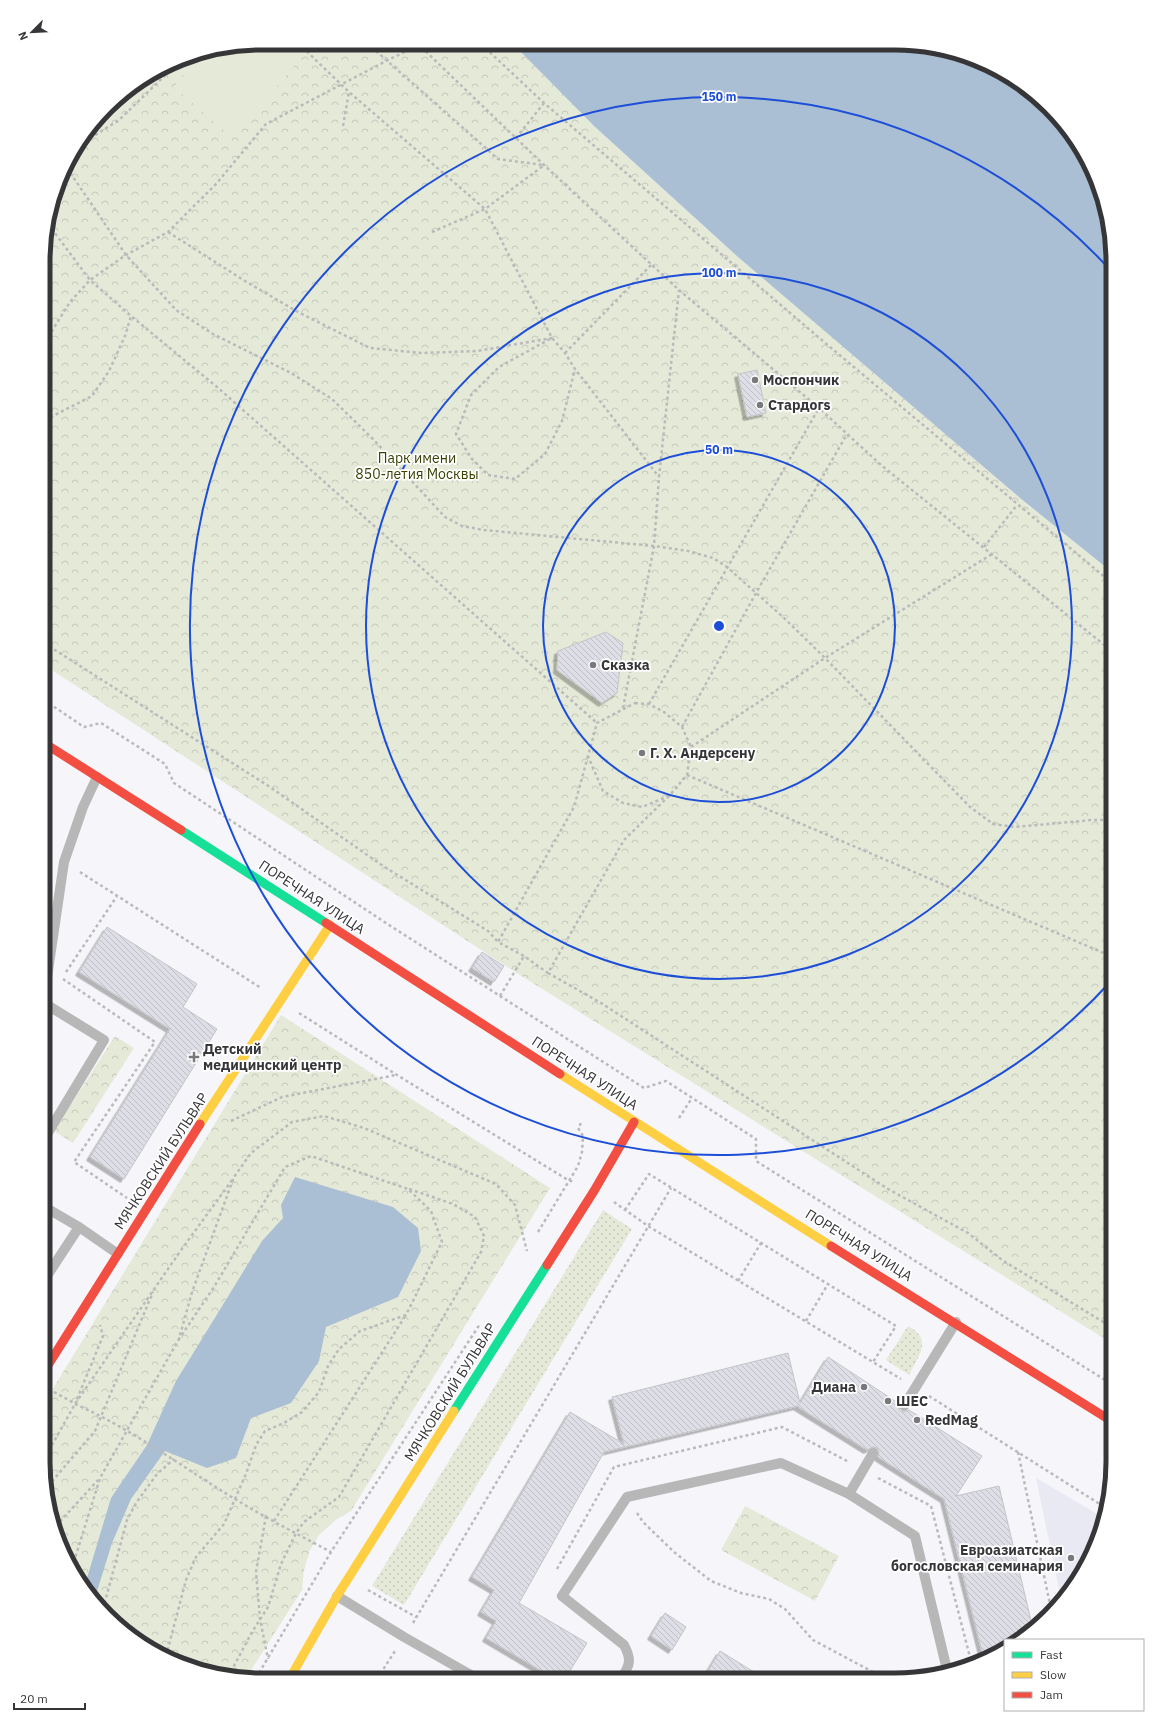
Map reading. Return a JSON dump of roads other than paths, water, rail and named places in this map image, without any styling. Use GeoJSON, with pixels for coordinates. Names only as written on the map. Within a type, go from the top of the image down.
{"type":"FeatureCollection","features":[{"type":"Feature","properties":{"kind":"main road","name":"ПОРЕЧНАЯ УЛИЦА"},"geometry":{"type":"LineString","coordinates":[[50,747],[330,925],[634,1122],[956,1322],[1106,1418]]}},
{"type":"Feature","properties":{"kind":"main road","name":"МЯЧКОВСКИЙ БУЛЬВАР"},"geometry":{"type":"LineString","coordinates":[[50,1363],[118,1254],[330,925]]}},
{"type":"Feature","properties":{"kind":"main road","name":"МЯЧКОВСКИЙ БУЛЬВАР"},"geometry":{"type":"LineString","coordinates":[[293,1673],[337,1596],[594,1191],[634,1122]]}},
{"type":"Feature","properties":{"kind":"lane"},"geometry":{"type":"LineString","coordinates":[[50,957],[64,862],[83,807],[97,777]]}},
{"type":"Feature","properties":{"kind":"lane"},"geometry":{"type":"LineString","coordinates":[[50,1006],[104,1040],[50,1131]]}},
{"type":"Feature","properties":{"kind":"lane"},"geometry":{"type":"LineString","coordinates":[[50,1210],[79,1227],[118,1254]]}},
{"type":"Feature","properties":{"kind":"lane"},"geometry":{"type":"LineString","coordinates":[[50,1271],[79,1227]]}},
{"type":"Feature","properties":{"kind":"lane"},"geometry":{"type":"LineString","coordinates":[[904,1406],[956,1322]]}},
{"type":"Feature","properties":{"kind":"lane"},"geometry":{"type":"LineString","coordinates":[[849,1494],[873,1454]]}},
{"type":"Feature","properties":{"kind":"lane"},"geometry":{"type":"LineString","coordinates":[[624,1673],[629,1667],[629,1655],[624,1645],[562,1596],[627,1497],[781,1463],[849,1494],[915,1536],[946,1667]]}},
{"type":"Feature","properties":{"kind":"lane"},"geometry":{"type":"LineString","coordinates":[[337,1596],[404,1637],[467,1673]]}},
{"type":"Feature","properties":{"kind":"water"},"geometry":{"type":"Polygon","coordinates":[[[519,50],[909,50],[949,57],[976,66],[1000,78],[1034,102],[1054,122],[1078,156],[1095,193],[1102,220],[1106,247],[1106,567],[1020,498],[738,257],[594,126],[519,50]]]}},
{"type":"Feature","properties":{"kind":"water"},"geometry":{"type":"Polygon","coordinates":[[[295,1177],[393,1207],[418,1228],[421,1251],[398,1297],[326,1327],[319,1361],[291,1403],[251,1418],[236,1458],[207,1468],[165,1451],[131,1499],[112,1543],[96,1593],[86,1580],[111,1498],[147,1445],[176,1381],[262,1241],[283,1218],[281,1205],[295,1177]]]}},
{"type":"Feature","properties":{"kind":"place","name":"Моспончик"},"geometry":{"type":"Point","coordinates":[755,380]}},
{"type":"Feature","properties":{"kind":"place","name":"Стардогs"},"geometry":{"type":"Point","coordinates":[760,405]}},
{"type":"Feature","properties":{"kind":"place","name":"Сказка"},"geometry":{"type":"Point","coordinates":[593,665]}},
{"type":"Feature","properties":{"kind":"place","name":"Г. Х. Андерсену"},"geometry":{"type":"Point","coordinates":[642,753]}},
{"type":"Feature","properties":{"kind":"place","name":"Детский медицинский центр"},"geometry":{"type":"Point","coordinates":[194,1057]}},
{"type":"Feature","properties":{"kind":"place","name":"Диана"},"geometry":{"type":"Point","coordinates":[864,1387]}},
{"type":"Feature","properties":{"kind":"place","name":"ШЕС"},"geometry":{"type":"Point","coordinates":[888,1401]}},
{"type":"Feature","properties":{"kind":"place","name":"RedMag"},"geometry":{"type":"Point","coordinates":[917,1420]}},
{"type":"Feature","properties":{"kind":"place","name":"Евроазиатская богословская семинария"},"geometry":{"type":"Point","coordinates":[1071,1558]}},
{"type":"Feature","properties":{"kind":"park label","name":"Парк имени 850-летия Москвы"},"geometry":{"type":"Point","coordinates":[417,466]}}]}
